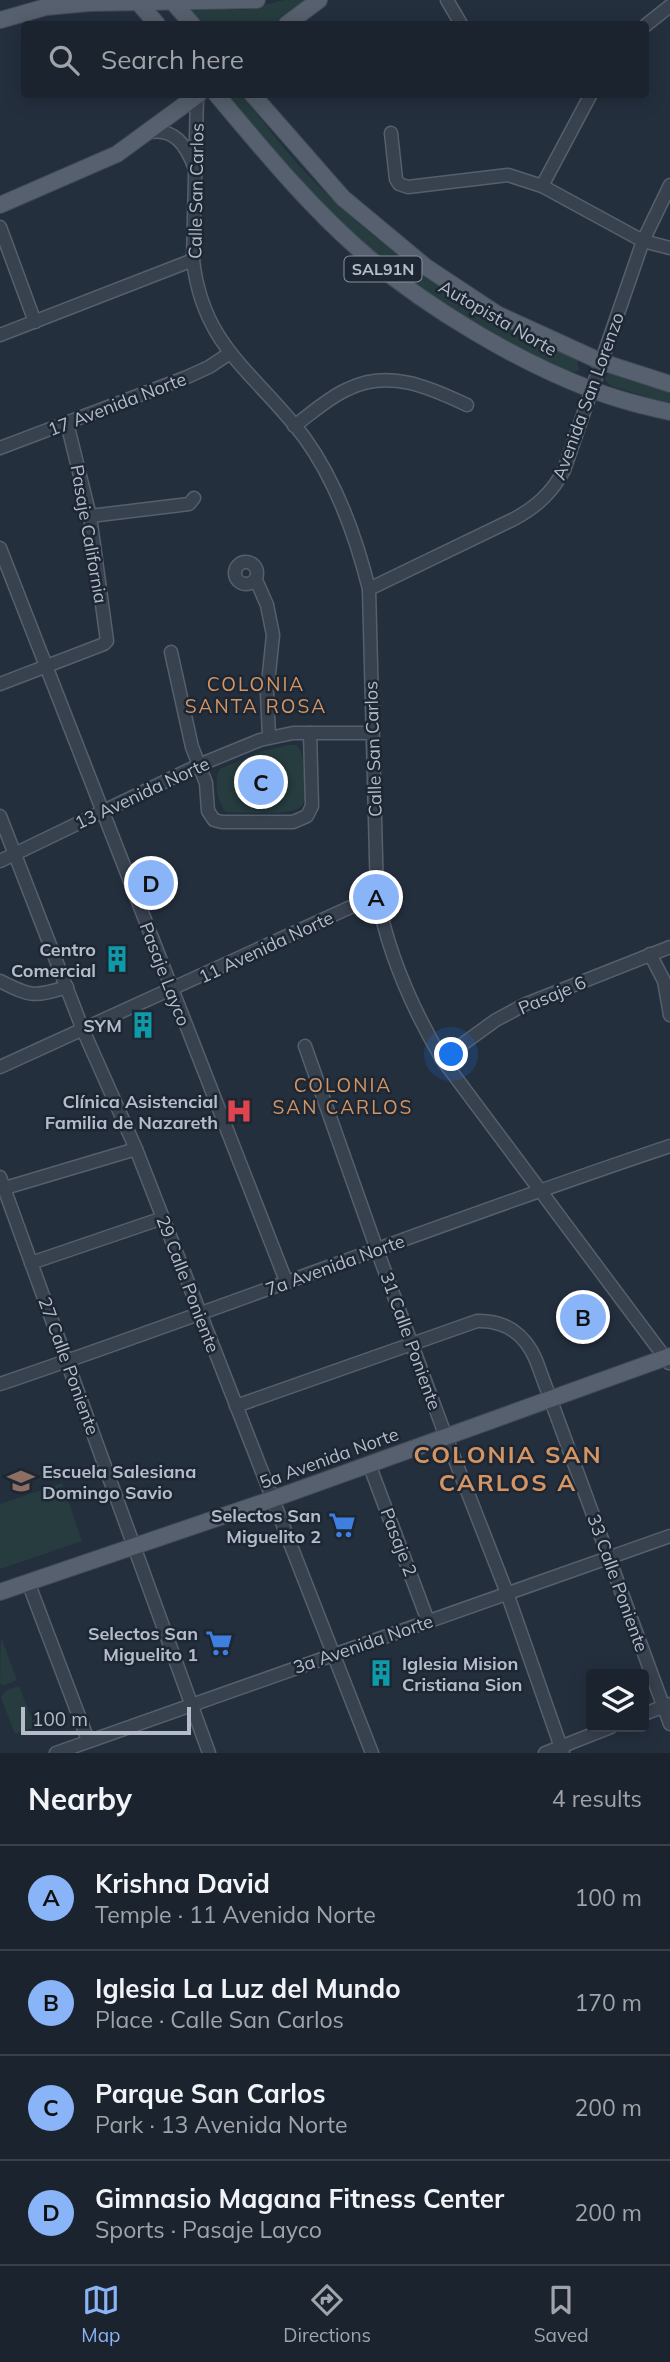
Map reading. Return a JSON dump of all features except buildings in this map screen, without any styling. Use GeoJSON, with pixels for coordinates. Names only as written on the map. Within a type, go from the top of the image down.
{"type":"FeatureCollection","features":[{"type":"Feature","properties":{"kind":"main road"},"geometry":{"type":"LineString","coordinates":[[171,0],[189,21]]}},
{"type":"Feature","properties":{"kind":"main road"},"geometry":{"type":"LineString","coordinates":[[0,20],[46,7],[91,1],[257,0]]}},
{"type":"Feature","properties":{"kind":"main road"},"geometry":{"type":"LineString","coordinates":[[291,21],[319,0]]}},
{"type":"Feature","properties":{"kind":"main road"},"geometry":{"type":"LineString","coordinates":[[137,1],[154,21]]}},
{"type":"Feature","properties":{"kind":"main road"},"geometry":{"type":"LineString","coordinates":[[0,205],[117,155],[194,98]]}},
{"type":"Feature","properties":{"kind":"main road","name":"Autopista Norte"},"geometry":{"type":"LineString","coordinates":[[219,98],[307,199],[369,258],[426,300],[482,336],[540,366],[593,390],[670,412]]}},
{"type":"Feature","properties":{"kind":"main road","name":"Autopista Norte"},"geometry":{"type":"LineString","coordinates":[[255,98],[343,198],[426,267],[497,314],[602,362],[670,384]]}},
{"type":"Feature","properties":{"kind":"main road"},"geometry":{"type":"LineString","coordinates":[[264,98],[271,116]]}},
{"type":"Feature","properties":{"kind":"main road","name":"5a Avenida Norte"},"geometry":{"type":"LineString","coordinates":[[0,1592],[668,1359]]}},
{"type":"Feature","properties":{"kind":"street"},"geometry":{"type":"LineString","coordinates":[[447,0],[459,21]]}},
{"type":"Feature","properties":{"kind":"street"},"geometry":{"type":"LineString","coordinates":[[649,23],[670,6]]}},
{"type":"Feature","properties":{"kind":"street","name":"Calle San Carlos"},"geometry":{"type":"LineString","coordinates":[[198,98],[194,260],[196,282],[203,307],[211,325],[230,353],[304,438],[333,485],[362,562],[369,589],[377,895],[395,960],[416,1015],[442,1059],[668,1359]]}},
{"type":"Feature","properties":{"kind":"street"},"geometry":{"type":"LineString","coordinates":[[542,186],[587,98]]}},
{"type":"Feature","properties":{"kind":"street"},"geometry":{"type":"LineString","coordinates":[[150,132],[166,133],[182,142],[196,170]]}},
{"type":"Feature","properties":{"kind":"street"},"geometry":{"type":"LineString","coordinates":[[391,133],[396,180],[399,184],[408,187],[508,175],[542,186],[643,242],[670,248]]}},
{"type":"Feature","properties":{"kind":"street","name":"Avenida San Lorenzo"},"geometry":{"type":"LineString","coordinates":[[369,589],[514,519],[544,499],[564,470],[643,242],[670,185]]}},
{"type":"Feature","properties":{"kind":"street"},"geometry":{"type":"LineString","coordinates":[[0,227],[35,322]]}},
{"type":"Feature","properties":{"kind":"street"},"geometry":{"type":"LineString","coordinates":[[0,335],[194,260]]}},
{"type":"Feature","properties":{"kind":"street","name":"17 Avenida Norte"},"geometry":{"type":"LineString","coordinates":[[0,448],[187,377],[230,353]]}},
{"type":"Feature","properties":{"kind":"street"},"geometry":{"type":"LineString","coordinates":[[294,426],[346,389],[368,381],[403,380],[430,388],[467,405]]}},
{"type":"Feature","properties":{"kind":"street","name":"Pasaje California"},"geometry":{"type":"LineString","coordinates":[[47,666],[104,644],[107,636],[90,516],[67,423]]}},
{"type":"Feature","properties":{"kind":"street"},"geometry":{"type":"LineString","coordinates":[[90,516],[189,504],[194,498]]}},
{"type":"Feature","properties":{"kind":"street","name":"Pasaje Layco"},"geometry":{"type":"LineString","coordinates":[[0,548],[286,1282]]}},
{"type":"Feature","properties":{"kind":"street"},"geometry":{"type":"LineString","coordinates":[[256,580],[267,605],[272,635],[267,693],[269,737]]}},
{"type":"Feature","properties":{"kind":"street"},"geometry":{"type":"LineString","coordinates":[[171,652],[192,747],[206,782],[208,811],[214,820],[297,821],[309,814],[312,806],[310,733]]}},
{"type":"Feature","properties":{"kind":"street"},"geometry":{"type":"LineString","coordinates":[[0,684],[47,666]]}},
{"type":"Feature","properties":{"kind":"street","name":"13 Avenida Norte"},"geometry":{"type":"LineString","coordinates":[[0,861],[199,765],[269,737],[310,733],[372,733]]}},
{"type":"Feature","properties":{"kind":"street","name":"29 Calle Poniente"},"geometry":{"type":"LineString","coordinates":[[0,816],[83,1030],[136,1149],[372,1753]]}},
{"type":"Feature","properties":{"kind":"street","name":"11 Avenida Norte"},"geometry":{"type":"LineString","coordinates":[[0,1067],[377,895]]}},
{"type":"Feature","properties":{"kind":"street","name":"Pasaje 6"},"geometry":{"type":"LineString","coordinates":[[442,1059],[496,1020],[526,1004],[670,947]]}},
{"type":"Feature","properties":{"kind":"street"},"geometry":{"type":"LineString","coordinates":[[650,954],[664,981],[670,1015]]}},
{"type":"Feature","properties":{"kind":"street"},"geometry":{"type":"LineString","coordinates":[[0,981],[23,993],[37,995],[67,986]]}},
{"type":"Feature","properties":{"kind":"street","name":"31 Calle Poniente"},"geometry":{"type":"LineString","coordinates":[[305,1046],[377,1250],[507,1593],[562,1750]]}},
{"type":"Feature","properties":{"kind":"street","name":"7a Avenida Norte"},"geometry":{"type":"LineString","coordinates":[[0,1384],[201,1314],[540,1189],[670,1146]]}},
{"type":"Feature","properties":{"kind":"street"},"geometry":{"type":"LineString","coordinates":[[2,1183],[136,1149]]}},
{"type":"Feature","properties":{"kind":"street","name":"27 Calle Poniente"},"geometry":{"type":"LineString","coordinates":[[2,1183],[209,1753]]}},
{"type":"Feature","properties":{"kind":"street"},"geometry":{"type":"LineString","coordinates":[[32,1263],[163,1218]]}},
{"type":"Feature","properties":{"kind":"street","name":"33 Calle Poniente"},"geometry":{"type":"LineString","coordinates":[[236,1406],[477,1321],[499,1323],[512,1329],[526,1342],[536,1360],[667,1705],[670,1724]]}},
{"type":"Feature","properties":{"kind":"street","name":"Pasaje 2"},"geometry":{"type":"LineString","coordinates":[[369,1464],[428,1621]]}},
{"type":"Feature","properties":{"kind":"street","name":"3a Avenida Norte"},"geometry":{"type":"LineString","coordinates":[[56,1753],[670,1536]]}},
{"type":"Feature","properties":{"kind":"street"},"geometry":{"type":"LineString","coordinates":[[28,1582],[88,1740]]}},
{"type":"Feature","properties":{"kind":"street"},"geometry":{"type":"LineString","coordinates":[[649,1712],[667,1705]]}},
{"type":"Feature","properties":{"kind":"street"},"geometry":{"type":"LineString","coordinates":[[545,1753],[562,1750],[600,1732]]}},
{"type":"Feature","properties":{"kind":"green space"},"geometry":{"type":"Polygon","coordinates":[[[284,0],[309,0],[281,21],[195,21],[188,11],[244,10],[284,0]]]}},
{"type":"Feature","properties":{"kind":"green space"},"geometry":{"type":"Polygon","coordinates":[[[226,98],[243,98],[310,177],[339,206],[402,258],[469,303],[577,360],[579,370],[566,371],[487,331],[441,303],[387,264],[328,213],[226,98]]]}},
{"type":"Feature","properties":{"kind":"green space"},"geometry":{"type":"Polygon","coordinates":[[[608,374],[670,391],[670,404],[611,386],[605,380],[608,374]]]}},
{"type":"Feature","properties":{"kind":"green space"},"geometry":{"type":"Polygon","coordinates":[[[296,745],[302,755],[305,794],[303,804],[280,813],[226,812],[217,791],[220,769],[263,751],[296,745]]]}},
{"type":"Feature","properties":{"kind":"green space"},"geometry":{"type":"Polygon","coordinates":[[[62,1483],[82,1541],[0,1569],[0,1504],[62,1483]]]}},
{"type":"Feature","properties":{"kind":"green space"},"geometry":{"type":"Polygon","coordinates":[[[1,1637],[17,1680],[3,1686],[0,1683],[1,1637]]]}},
{"type":"Feature","properties":{"kind":"green space"},"geometry":{"type":"Polygon","coordinates":[[[19,1686],[35,1727],[15,1734],[1,1698],[5,1691],[19,1686]]]}},
{"type":"Feature","properties":{"kind":"place","name":"Parque San Carlos"},"geometry":{"type":"Point","coordinates":[261,782]}},
{"type":"Feature","properties":{"kind":"place","name":"Gimnasio Magana Fitness Center"},"geometry":{"type":"Point","coordinates":[151,883]}},
{"type":"Feature","properties":{"kind":"place","name":"Krishna David"},"geometry":{"type":"Point","coordinates":[376,897]}},
{"type":"Feature","properties":{"kind":"place","name":"Centro Comercial"},"geometry":{"type":"Point","coordinates":[117,959]}},
{"type":"Feature","properties":{"kind":"place","name":"SYM"},"geometry":{"type":"Point","coordinates":[143,1025]}},
{"type":"Feature","properties":{"kind":"place","name":"Clínica Asistencial Familia de Nazareth"},"geometry":{"type":"Point","coordinates":[239,1111]}},
{"type":"Feature","properties":{"kind":"place","name":"Iglesia La Luz del Mundo"},"geometry":{"type":"Point","coordinates":[583,1317]}},
{"type":"Feature","properties":{"kind":"place","name":"Escuela Salesiana Domingo Savio"},"geometry":{"type":"Point","coordinates":[21,1481]}},
{"type":"Feature","properties":{"kind":"place","name":"Selectos San Miguelito 2"},"geometry":{"type":"Point","coordinates":[342,1525]}},
{"type":"Feature","properties":{"kind":"place","name":"Selectos San Miguelito 1"},"geometry":{"type":"Point","coordinates":[219,1643]}},
{"type":"Feature","properties":{"kind":"place","name":"Iglesia Mision Cristiana Sion"},"geometry":{"type":"Point","coordinates":[381,1673]}},
{"type":"Feature","properties":{"kind":"district","name":"COLONIA SANTA ROSA"},"geometry":{"type":"Point","coordinates":[256,695]}},
{"type":"Feature","properties":{"kind":"district","name":"COLONIA SAN CARLOS"},"geometry":{"type":"Point","coordinates":[343,1096]}},
{"type":"Feature","properties":{"kind":"district","name":"COLONIA SAN CARLOS A"},"geometry":{"type":"Point","coordinates":[508,1468]}}]}
